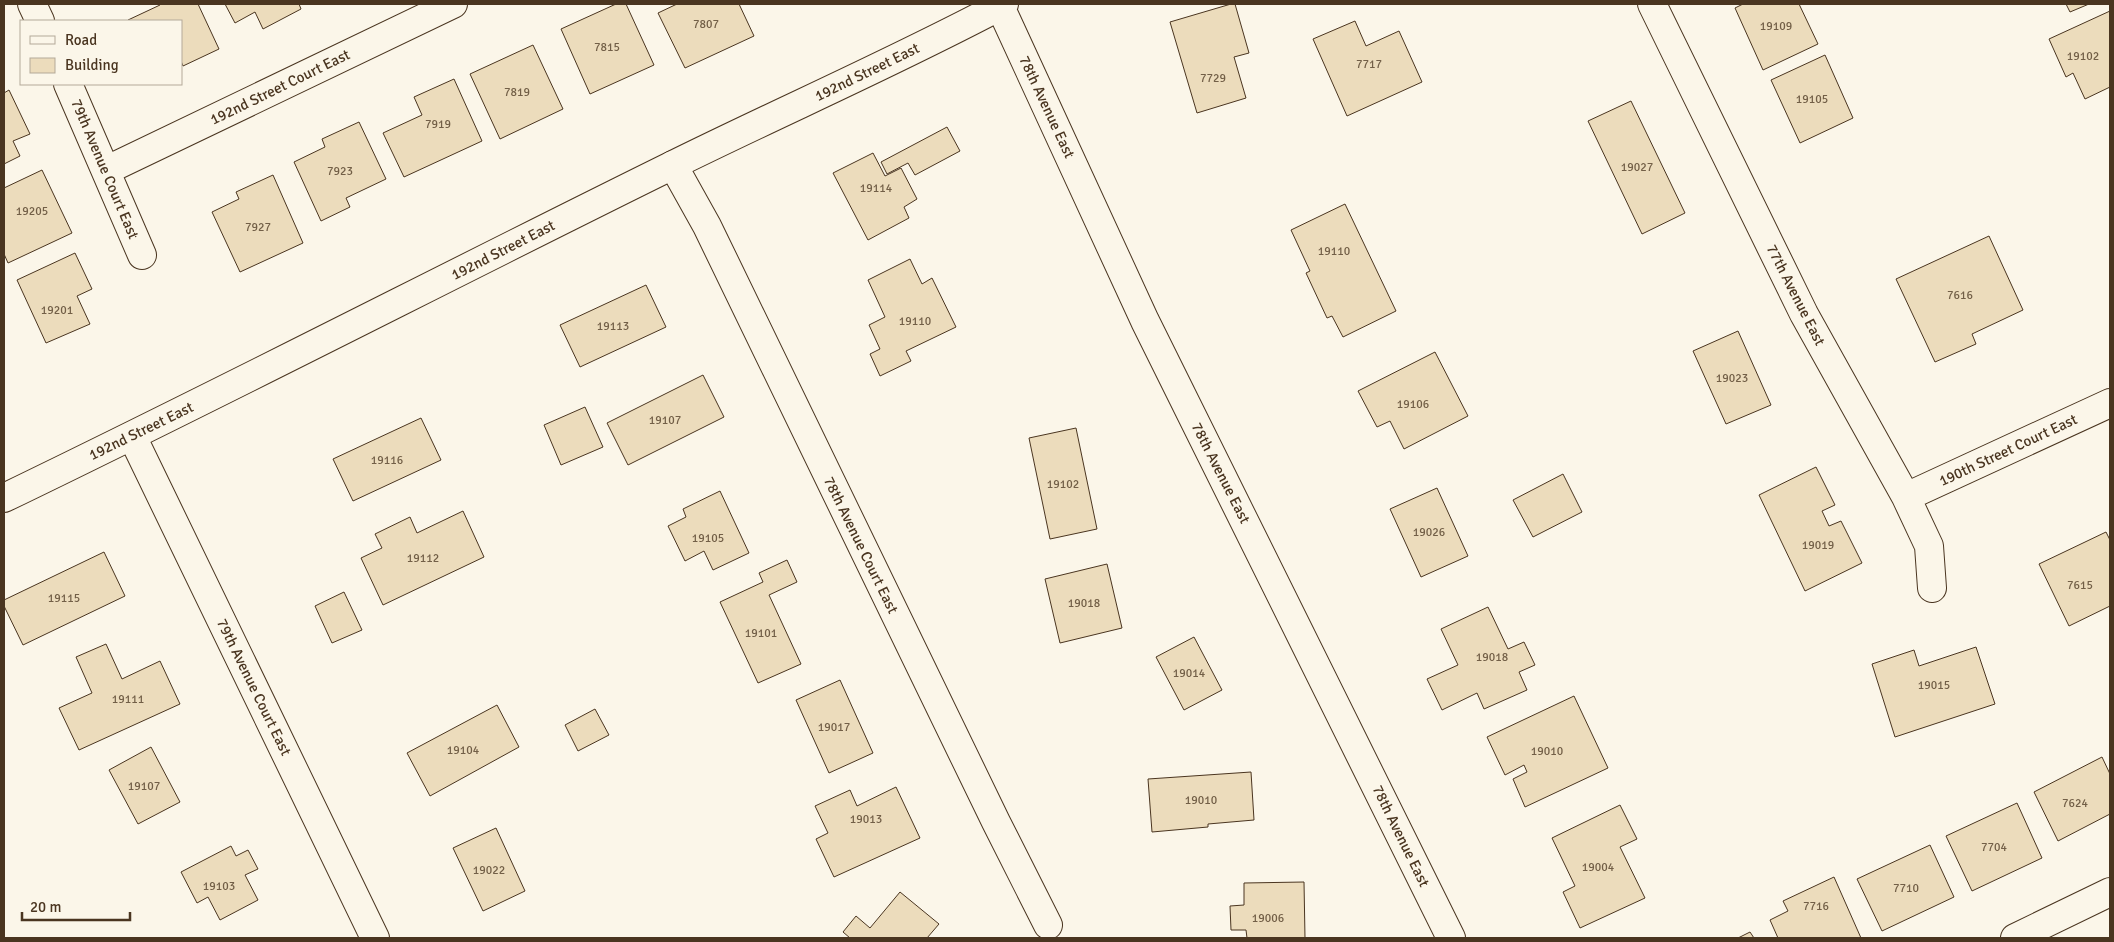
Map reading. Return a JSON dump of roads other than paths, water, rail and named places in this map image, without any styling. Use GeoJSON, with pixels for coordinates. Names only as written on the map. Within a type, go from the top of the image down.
{"type":"FeatureCollection","features":[{"type":"Feature","properties":{"kind":"street"},"geometry":{"type":"LineString","coordinates":[[32,4],[40,20]]}},
{"type":"Feature","properties":{"kind":"street","name":"192nd Street Court East"},"geometry":{"type":"LineString","coordinates":[[107,170],[453,4]]}},
{"type":"Feature","properties":{"kind":"street","name":"192nd Street East"},"geometry":{"type":"LineString","coordinates":[[4,498],[1001,4]]}},
{"type":"Feature","properties":{"kind":"street","name":"78th Avenue East"},"geometry":{"type":"LineString","coordinates":[[1001,4],[1145,321],[1452,938]]}},
{"type":"Feature","properties":{"kind":"street","name":"77th Avenue East"},"geometry":{"type":"LineString","coordinates":[[1652,4],[1804,314],[1906,497],[1929,546],[1932,588]]}},
{"type":"Feature","properties":{"kind":"street","name":"79th Avenue Court East"},"geometry":{"type":"LineString","coordinates":[[68,85],[107,170],[142,255]]}},
{"type":"Feature","properties":{"kind":"street","name":"78th Avenue Court East"},"geometry":{"type":"LineString","coordinates":[[674,165],[707,226],[996,822],[1048,925]]}},
{"type":"Feature","properties":{"kind":"street","name":"190th Street Court East"},"geometry":{"type":"LineString","coordinates":[[1906,497],[2110,403]]}},
{"type":"Feature","properties":{"kind":"street","name":"79th Avenue Court East"},"geometry":{"type":"LineString","coordinates":[[132,436],[376,938]]}},
{"type":"Feature","properties":{"kind":"street"},"geometry":{"type":"LineString","coordinates":[[2015,938],[2061,928],[2110,892]]}}]}
